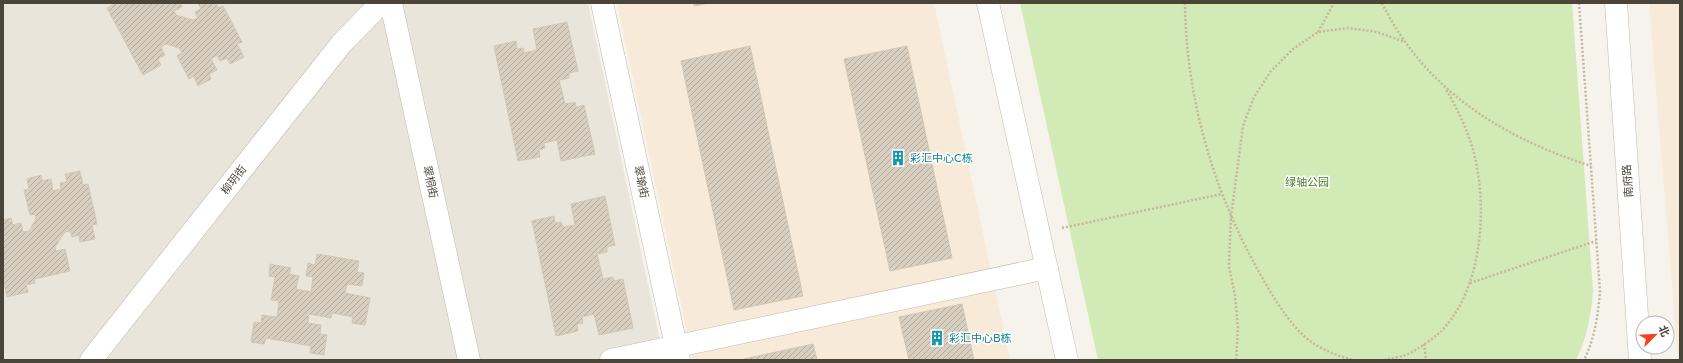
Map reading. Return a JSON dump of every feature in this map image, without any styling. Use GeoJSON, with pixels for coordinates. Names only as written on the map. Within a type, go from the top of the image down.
{"type":"FeatureCollection","features":[{"type":"Feature","properties":{"kind":"street","name":"柳玥街"},"geometry":{"type":"LineString","coordinates":[[91,360],[342,43],[381,3]]}},
{"type":"Feature","properties":{"kind":"street","name":"翠桐街"},"geometry":{"type":"LineString","coordinates":[[391,3],[469,360]]}},
{"type":"Feature","properties":{"kind":"street","name":"翠瑜街"},"geometry":{"type":"LineString","coordinates":[[602,3],[677,353]]}},
{"type":"Feature","properties":{"kind":"street"},"geometry":{"type":"LineString","coordinates":[[988,3],[1067,360]]}},
{"type":"Feature","properties":{"kind":"street","name":"南府路"},"geometry":{"type":"LineString","coordinates":[[1616,3],[1640,360]]}},
{"type":"Feature","properties":{"kind":"street"},"geometry":{"type":"LineString","coordinates":[[611,360],[677,353],[1046,268]]}},
{"type":"Feature","properties":{"kind":"path"},"geometry":{"type":"LineString","coordinates":[[1185,3],[1189,62],[1195,102],[1206,147],[1231,217],[1255,264],[1287,316],[1305,337],[1328,352],[1353,360]]}},
{"type":"Feature","properties":{"kind":"path"},"geometry":{"type":"LineString","coordinates":[[1318,32],[1334,3]]}},
{"type":"Feature","properties":{"kind":"path"},"geometry":{"type":"LineString","coordinates":[[1382,3],[1405,42],[1425,67],[1446,89],[1494,124],[1529,143],[1560,156],[1591,166]]}},
{"type":"Feature","properties":{"kind":"path"},"geometry":{"type":"LineString","coordinates":[[1579,3],[1600,291],[1597,322],[1584,360]]}},
{"type":"Feature","properties":{"kind":"path"},"geometry":{"type":"LineString","coordinates":[[1236,360],[1238,328],[1235,296],[1229,266],[1231,217],[1243,126],[1254,97],[1271,71],[1287,54],[1318,32],[1348,28],[1377,32],[1405,42]]}},
{"type":"Feature","properties":{"kind":"path"},"geometry":{"type":"LineString","coordinates":[[1384,360],[1408,354],[1424,344],[1444,328],[1459,307],[1469,283],[1478,250],[1481,217],[1479,183],[1473,150],[1462,119],[1446,89]]}},
{"type":"Feature","properties":{"kind":"path"},"geometry":{"type":"LineString","coordinates":[[1062,228],[1222,194]]}},
{"type":"Feature","properties":{"kind":"path"},"geometry":{"type":"LineString","coordinates":[[1469,283],[1596,241]]}},
{"type":"Feature","properties":{"kind":"path"},"geometry":{"type":"LineString","coordinates":[[1424,344],[1426,360]]}},
{"type":"Feature","properties":{"kind":"shaded area"},"geometry":{"type":"Polygon","coordinates":[[[3,3],[588,3],[664,360],[3,360],[3,3]]]}},
{"type":"Feature","properties":{"kind":"shaded area"},"geometry":{"type":"Polygon","coordinates":[[[617,3],[934,3],[1010,360],[693,360],[617,3]]]}},
{"type":"Feature","properties":{"kind":"shaded area"},"geometry":{"type":"Polygon","coordinates":[[[1649,3],[1680,3],[1679,360],[1649,3]]]}},
{"type":"Feature","properties":{"kind":"green space","name":"绿轴公园"},"geometry":{"type":"Polygon","coordinates":[[[1020,3],[1572,3],[1593,291],[1588,326],[1576,360],[1098,360],[1020,3]]]}},
{"type":"Feature","properties":{"kind":"building"},"geometry":{"type":"Polygon","coordinates":[[[116,3],[128,3],[129,5],[132,3],[180,3],[182,7],[174,11],[176,15],[193,20],[198,18],[195,12],[201,9],[198,3],[216,3],[218,8],[223,6],[242,42],[237,44],[244,57],[230,64],[227,58],[220,61],[217,55],[211,59],[217,70],[209,74],[211,79],[198,86],[194,76],[189,79],[177,56],[182,53],[179,48],[166,44],[161,47],[165,55],[158,59],[161,65],[143,75],[107,8],[116,3]]]}},
{"type":"Feature","properties":{"kind":"building"},"geometry":{"type":"Polygon","coordinates":[[[694,3],[709,3],[694,6],[694,3]]]}},
{"type":"Feature","properties":{"kind":"building"},"geometry":{"type":"Polygon","coordinates":[[[567,22],[578,71],[569,73],[569,78],[559,80],[565,104],[575,102],[576,107],[584,105],[595,154],[561,161],[557,140],[544,143],[545,148],[539,150],[540,157],[518,161],[494,46],[516,41],[517,49],[523,48],[524,53],[537,50],[533,29],[567,22]]]}},
{"type":"Feature","properties":{"kind":"building"},"geometry":{"type":"Polygon","coordinates":[[[750,46],[803,296],[734,310],[681,61],[750,46]]]}},
{"type":"Feature","properties":{"kind":"building","name":"彩汇中心C栋"},"geometry":{"type":"Polygon","coordinates":[[[907,46],[952,258],[890,271],[844,59],[907,46]]]}},
{"type":"Feature","properties":{"kind":"building"},"geometry":{"type":"Polygon","coordinates":[[[80,171],[83,185],[88,184],[97,224],[92,225],[95,239],[80,242],[79,235],[72,237],[70,231],[65,232],[55,247],[56,251],[65,249],[70,271],[34,279],[35,283],[26,285],[28,292],[7,297],[3,278],[3,220],[11,218],[13,225],[21,223],[23,232],[29,231],[36,219],[35,214],[30,215],[24,190],[29,189],[27,179],[41,175],[42,181],[51,179],[53,191],[61,189],[60,183],[67,182],[65,174],[80,171]]]}},
{"type":"Feature","properties":{"kind":"building"},"geometry":{"type":"Polygon","coordinates":[[[605,196],[615,245],[607,247],[607,252],[597,254],[603,279],[613,277],[614,281],[623,279],[633,328],[599,335],[594,314],[582,317],[583,323],[577,324],[578,331],[556,336],[532,221],[554,216],[555,223],[561,222],[563,227],[575,225],[571,204],[605,196]]]}},
{"type":"Feature","properties":{"kind":"building"},"geometry":{"type":"Polygon","coordinates":[[[317,254],[359,261],[357,272],[364,273],[362,286],[347,284],[345,293],[370,298],[365,325],[352,323],[353,317],[332,313],[331,318],[309,314],[308,323],[321,325],[320,334],[327,335],[324,355],[310,353],[311,346],[266,338],[264,344],[251,342],[254,322],[261,323],[262,315],[277,317],[279,301],[271,300],[275,277],[269,276],[270,264],[291,268],[289,274],[299,276],[296,289],[311,292],[313,277],[306,276],[308,263],[315,265],[317,254]]]}},
{"type":"Feature","properties":{"kind":"building","name":"彩汇中心B栋"},"geometry":{"type":"Polygon","coordinates":[[[962,304],[974,360],[909,360],[899,317],[962,304]]]}},
{"type":"Feature","properties":{"kind":"building"},"geometry":{"type":"Polygon","coordinates":[[[813,344],[817,360],[744,359],[813,344]]]}},
{"type":"Feature","properties":{"kind":"place","name":"彩汇中心C栋"},"geometry":{"type":"Point","coordinates":[898,158]}},
{"type":"Feature","properties":{"kind":"place","name":"彩汇中心B栋"},"geometry":{"type":"Point","coordinates":[937,338]}}]}
